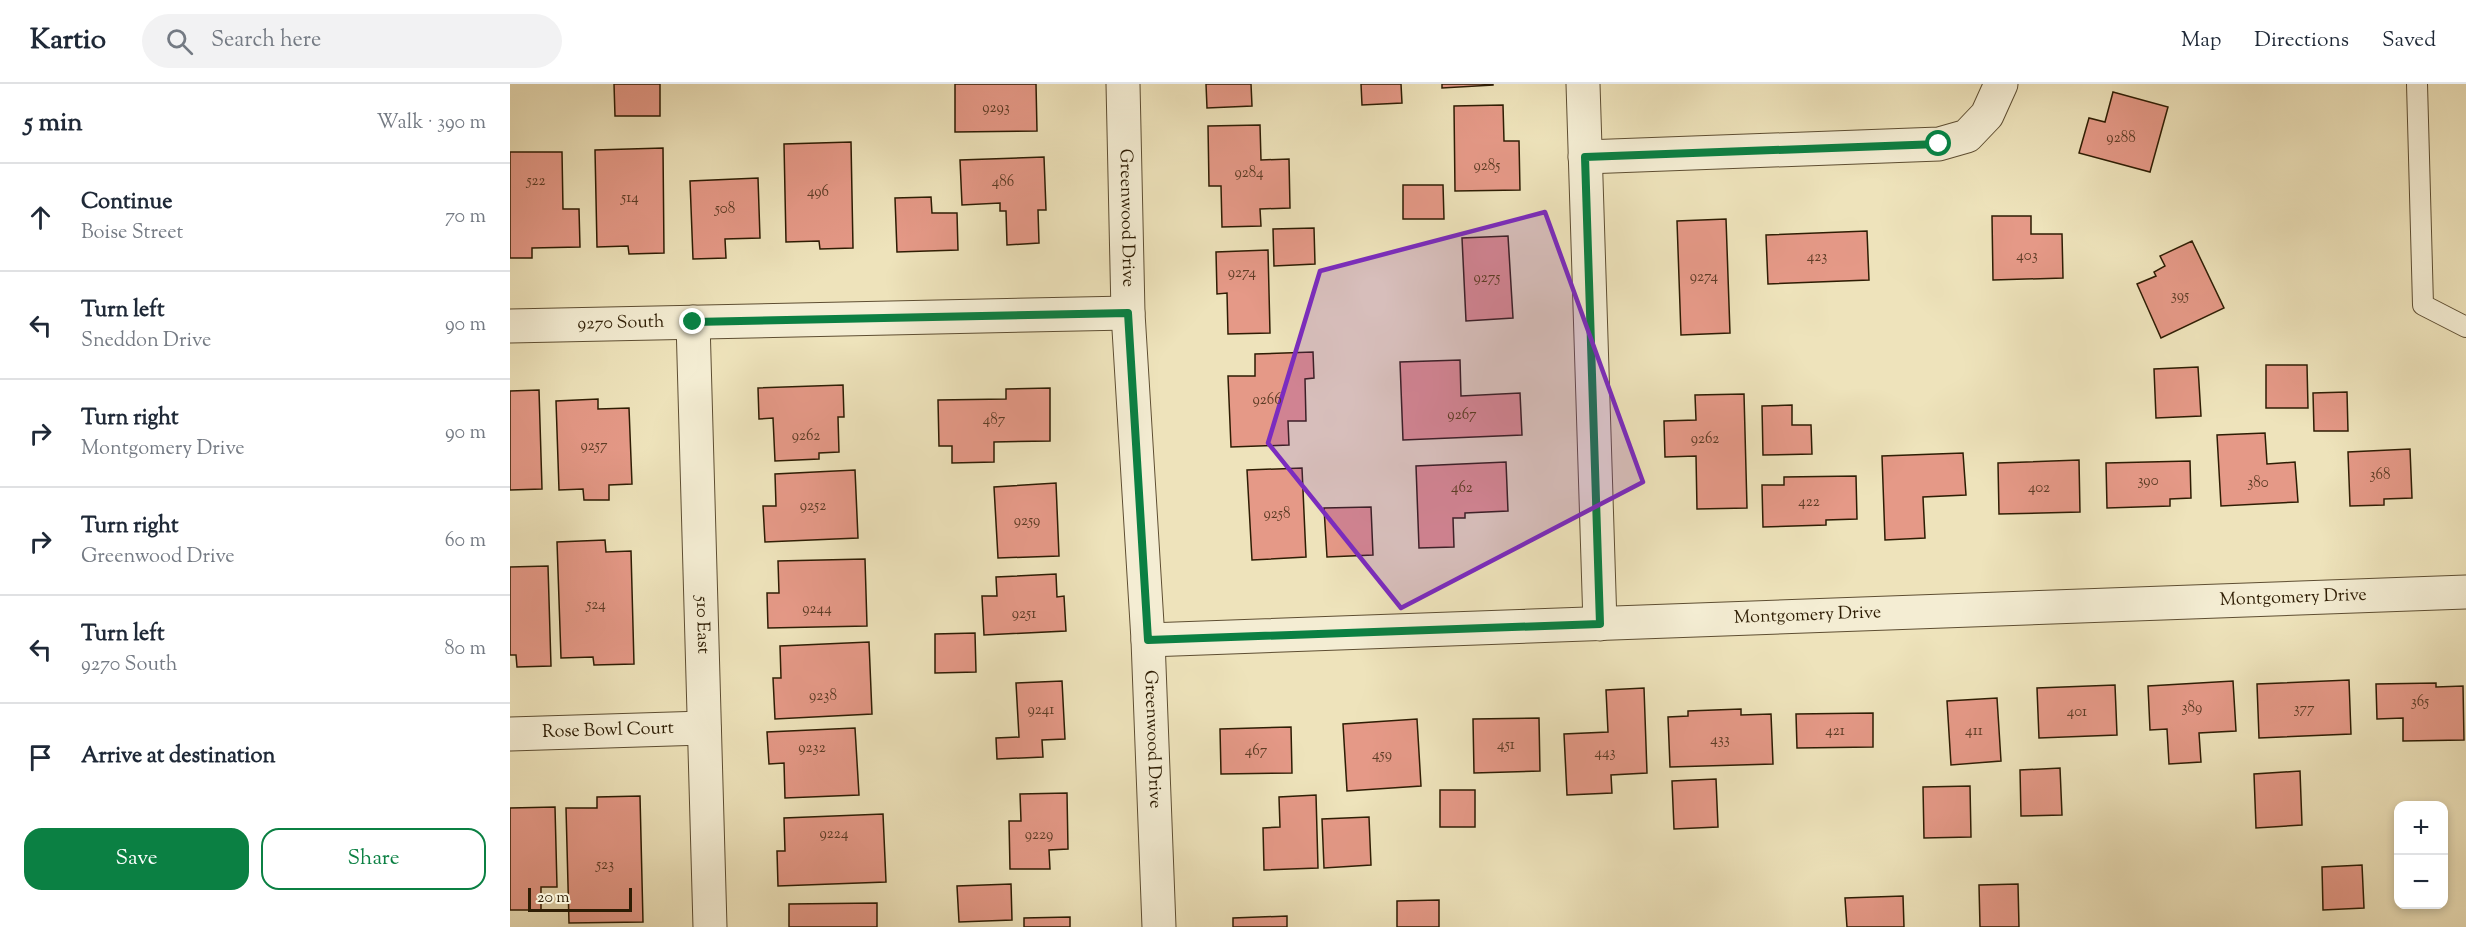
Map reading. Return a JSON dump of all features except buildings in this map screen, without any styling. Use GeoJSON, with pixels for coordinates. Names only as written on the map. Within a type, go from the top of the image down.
{"type":"FeatureCollection","features":[{"type":"Feature","properties":{"kind":"street","name":"Greenwood Drive"},"geometry":{"type":"LineString","coordinates":[[1123,84],[1128,313],[1148,640],[1159,927]]}},
{"type":"Feature","properties":{"kind":"street"},"geometry":{"type":"LineString","coordinates":[[1583,84],[1600,624]]}},
{"type":"Feature","properties":{"kind":"street"},"geometry":{"type":"LineString","coordinates":[[1585,157],[1939,144],[1967,136],[1987,115],[2001,84]]}},
{"type":"Feature","properties":{"kind":"street","name":"9270 South"},"geometry":{"type":"LineString","coordinates":[[510,326],[1128,313]]}},
{"type":"Feature","properties":{"kind":"street","name":"510 East"},"geometry":{"type":"LineString","coordinates":[[693,322],[710,927]]}},
{"type":"Feature","properties":{"kind":"street","name":"Montgomery Drive"},"geometry":{"type":"LineString","coordinates":[[1148,640],[2466,592]]}},
{"type":"Feature","properties":{"kind":"street","name":"Rose Bowl Court"},"geometry":{"type":"LineString","coordinates":[[510,734],[704,728]]}},
{"type":"Feature","properties":{"kind":"lane"},"geometry":{"type":"LineString","coordinates":[[2417,84],[2423,305],[2466,327]]}},
{"type":"Feature","properties":{"kind":"highlighted area"},"geometry":{"type":"Polygon","coordinates":[[[1545,212],[1643,482],[1401,608],[1268,443],[1320,271],[1545,212]]]}},
{"type":"Feature","properties":{"kind":"route"},"geometry":{"type":"LineString","coordinates":[[693,322],[1128,313],[1148,640],[1600,624],[1585,157],[1939,144]]}}]}
